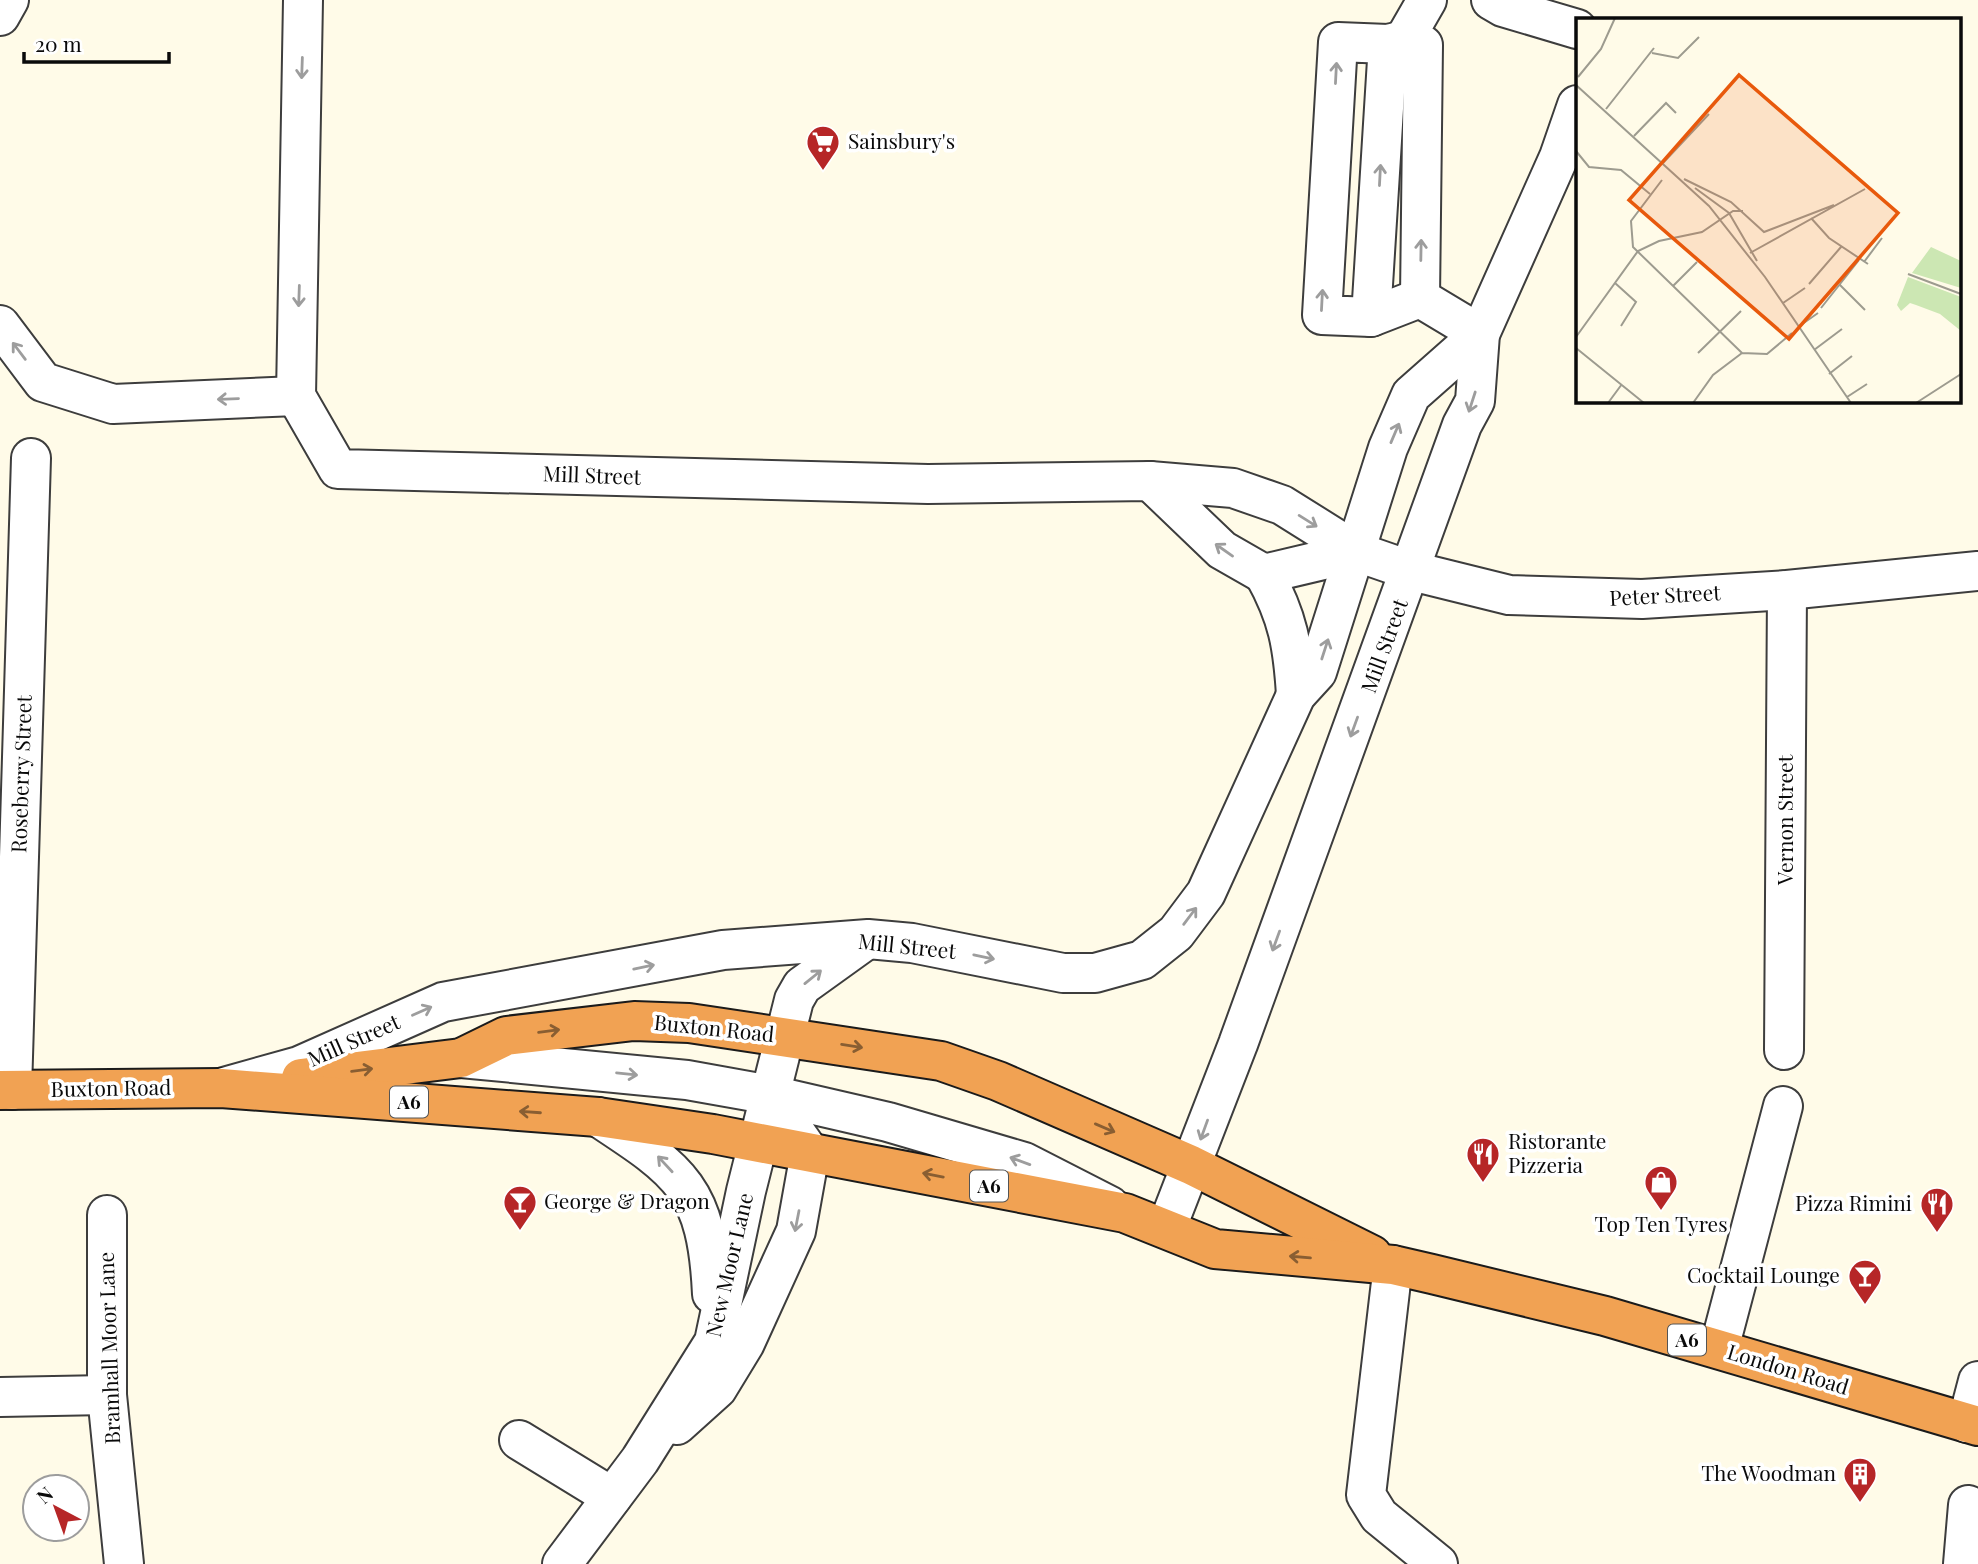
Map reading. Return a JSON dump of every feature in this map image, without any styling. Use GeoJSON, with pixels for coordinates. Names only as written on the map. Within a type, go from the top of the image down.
{"type":"FeatureCollection","features":[{"type":"Feature","properties":{"kind":"highway","name":"Buxton Road"},"geometry":{"type":"LineString","coordinates":[[221,1088],[461,1058],[506,1036],[634,1021],[689,1023],[785,1035],[940,1061],[998,1082],[1191,1165]]}},
{"type":"Feature","properties":{"kind":"highway","name":"Buxton Road"},"geometry":{"type":"LineString","coordinates":[[6,1090],[221,1088],[598,1117],[760,1142],[1125,1213],[1167,1227]]}},
{"type":"Feature","properties":{"kind":"highway","name":"London Road"},"geometry":{"type":"LineString","coordinates":[[1191,1165],[1393,1265]]}},
{"type":"Feature","properties":{"kind":"highway","name":"London Road"},"geometry":{"type":"LineString","coordinates":[[1167,1227],[1215,1249],[1393,1265],[1605,1316],[1973,1425]]}},
{"type":"Feature","properties":{"kind":"street"},"geometry":{"type":"LineString","coordinates":[[0,16],[9,0]]}},
{"type":"Feature","properties":{"kind":"street"},"geometry":{"type":"LineString","coordinates":[[0,326],[43,382],[113,404],[296,396],[303,0]]}},
{"type":"Feature","properties":{"kind":"street"},"geometry":{"type":"LineString","coordinates":[[1371,317],[1396,42],[1427,0]]}},
{"type":"Feature","properties":{"kind":"street"},"geometry":{"type":"LineString","coordinates":[[1491,0],[1503,7],[1576,29]]}},
{"type":"Feature","properties":{"kind":"street"},"geometry":{"type":"LineString","coordinates":[[1338,42],[1423,45],[1420,298],[1371,317],[1322,315],[1338,42]]}},
{"type":"Feature","properties":{"kind":"street","name":"Mill Street"},"geometry":{"type":"LineString","coordinates":[[1167,1227],[1412,571],[1462,425],[1475,401],[1480,334],[1559,157],[1576,107]]}},
{"type":"Feature","properties":{"kind":"street"},"geometry":{"type":"LineString","coordinates":[[1420,298],[1480,334]]}},
{"type":"Feature","properties":{"kind":"street","name":"Mill Street"},"geometry":{"type":"LineString","coordinates":[[221,1088],[299,1066],[443,1002],[723,950],[868,939],[912,943],[1063,974],[1094,973],[1142,960],[1176,933],[1206,893],[1296,695],[1317,672],[1388,448],[1411,395],[1480,334]]}},
{"type":"Feature","properties":{"kind":"street","name":"Mill Street"},"geometry":{"type":"LineString","coordinates":[[296,396],[338,470],[914,484],[1150,481],[1233,488],[1260,497],[1282,505],[1357,552]]}},
{"type":"Feature","properties":{"kind":"street","name":"Roseberry Street"},"geometry":{"type":"LineString","coordinates":[[6,1090],[32,458]]}},
{"type":"Feature","properties":{"kind":"street"},"geometry":{"type":"LineString","coordinates":[[1150,481],[1222,550],[1264,574],[1284,612],[1289,629],[1296,695]]}},
{"type":"Feature","properties":{"kind":"street"},"geometry":{"type":"LineString","coordinates":[[1264,574],[1357,552]]}},
{"type":"Feature","properties":{"kind":"street","name":"Peter Street"},"geometry":{"type":"LineString","coordinates":[[1357,552],[1412,571],[1509,594],[1595,600],[1787,590],[1978,571]]}},
{"type":"Feature","properties":{"kind":"street","name":"Vernon Street"},"geometry":{"type":"LineString","coordinates":[[1784,1050],[1787,590]]}},
{"type":"Feature","properties":{"kind":"street","name":"New Moor Lane"},"geometry":{"type":"LineString","coordinates":[[562,1564],[640,1460],[715,1342],[794,1000],[802,986],[837,958],[868,939]]}},
{"type":"Feature","properties":{"kind":"street","name":"A6"},"geometry":{"type":"LineString","coordinates":[[461,1058],[687,1080],[771,1095],[888,1122],[1024,1162],[1125,1213]]}},
{"type":"Feature","properties":{"kind":"street"},"geometry":{"type":"LineString","coordinates":[[771,1095],[810,1153]]}},
{"type":"Feature","properties":{"kind":"street"},"geometry":{"type":"LineString","coordinates":[[1719,1349],[1783,1106]]}},
{"type":"Feature","properties":{"kind":"street"},"geometry":{"type":"LineString","coordinates":[[598,1117],[658,1156],[686,1188],[704,1219],[710,1253],[715,1342]]}},
{"type":"Feature","properties":{"kind":"street","name":"New Moor Lane"},"geometry":{"type":"LineString","coordinates":[[640,1460],[717,1389],[745,1343],[796,1231],[810,1153]]}},
{"type":"Feature","properties":{"kind":"street","name":"Bramhall Moor Lane"},"geometry":{"type":"LineString","coordinates":[[107,1215],[107,1395],[124,1564]]}},
{"type":"Feature","properties":{"kind":"street"},"geometry":{"type":"LineString","coordinates":[[1393,1265],[1366,1495],[1379,1516],[1438,1564]]}},
{"type":"Feature","properties":{"kind":"street"},"geometry":{"type":"LineString","coordinates":[[1973,1425],[1978,1381]]}},
{"type":"Feature","properties":{"kind":"street"},"geometry":{"type":"LineString","coordinates":[[0,1397],[107,1395]]}},
{"type":"Feature","properties":{"kind":"street"},"geometry":{"type":"LineString","coordinates":[[520,1440],[612,1497]]}},
{"type":"Feature","properties":{"kind":"street"},"geometry":{"type":"LineString","coordinates":[[1963,1564],[1968,1506]]}},
{"type":"Feature","properties":{"kind":"place","name":"Sainsbury's"},"geometry":{"type":"Point","coordinates":[823,172]}},
{"type":"Feature","properties":{"kind":"place","name":"Ristorante Pizzeria"},"geometry":{"type":"Point","coordinates":[1483,1184]}},
{"type":"Feature","properties":{"kind":"place","name":"Top Ten Tyres"},"geometry":{"type":"Point","coordinates":[1661,1212]}},
{"type":"Feature","properties":{"kind":"place","name":"George & Dragon"},"geometry":{"type":"Point","coordinates":[520,1232]}},
{"type":"Feature","properties":{"kind":"place","name":"Pizza Rimini"},"geometry":{"type":"Point","coordinates":[1937,1234]}},
{"type":"Feature","properties":{"kind":"place","name":"Cocktail Lounge"},"geometry":{"type":"Point","coordinates":[1865,1306]}},
{"type":"Feature","properties":{"kind":"place","name":"The Woodman"},"geometry":{"type":"Point","coordinates":[1860,1504]}}]}
